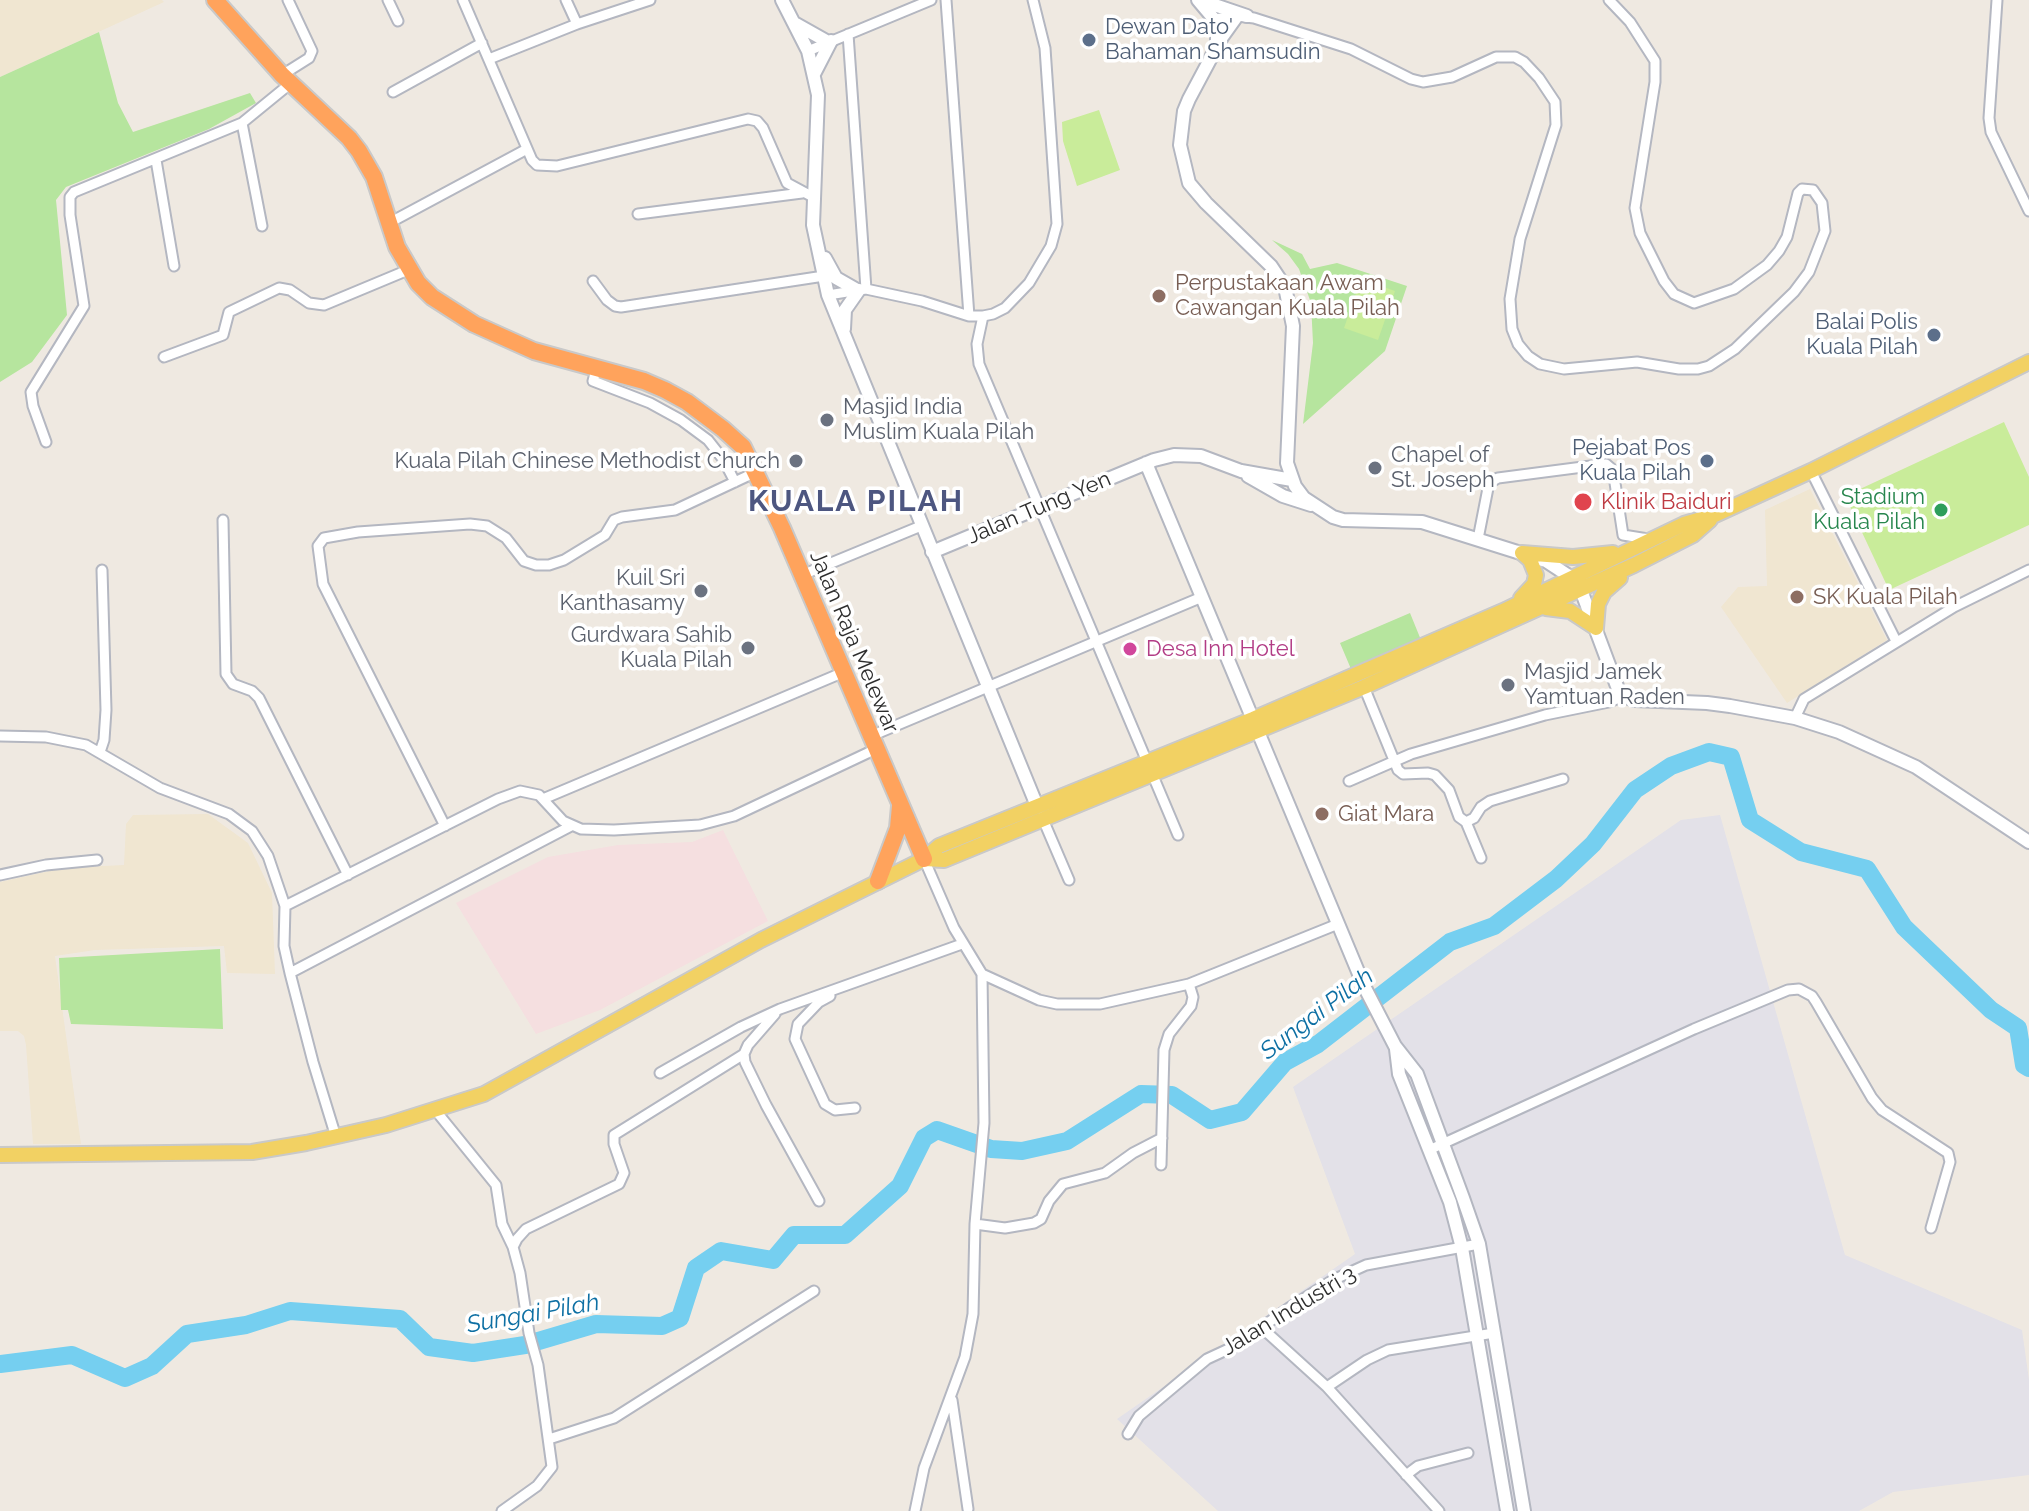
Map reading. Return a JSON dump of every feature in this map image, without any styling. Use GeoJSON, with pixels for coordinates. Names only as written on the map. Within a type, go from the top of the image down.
{"type":"FeatureCollection","features":[{"type":"Feature","properties":{"kind":"highway","name":"Jalan Raja Melewar"},"geometry":{"type":"LineString","coordinates":[[215,0],[286,79],[359,151],[374,177],[408,270],[432,297],[474,324],[534,351],[644,381],[687,402],[743,447],[802,575],[924,859]]}},
{"type":"Feature","properties":{"kind":"highway"},"geometry":{"type":"LineString","coordinates":[[878,881],[898,828],[900,804]]}},
{"type":"Feature","properties":{"kind":"main road"},"geometry":{"type":"LineString","coordinates":[[1596,628],[1598,604],[1604,592],[1632,558],[1652,540],[1811,471],[2029,362]]}},
{"type":"Feature","properties":{"kind":"main road"},"geometry":{"type":"LineString","coordinates":[[0,1155],[219,1154],[277,1149],[436,1111],[501,1086],[761,940],[924,859],[939,846],[1040,813],[1255,725],[1503,611],[1693,535],[1715,515]]}},
{"type":"Feature","properties":{"kind":"main road"},"geometry":{"type":"LineString","coordinates":[[1522,553],[1632,558]]}},
{"type":"Feature","properties":{"kind":"main road"},"geometry":{"type":"LineString","coordinates":[[1503,611],[1528,593],[1534,584],[1534,567],[1522,553]]}},
{"type":"Feature","properties":{"kind":"main road"},"geometry":{"type":"LineString","coordinates":[[1255,725],[1364,687],[1543,608],[1576,584]]}},
{"type":"Feature","properties":{"kind":"main road"},"geometry":{"type":"LineString","coordinates":[[1543,608],[1570,611],[1596,628]]}},
{"type":"Feature","properties":{"kind":"street"},"geometry":{"type":"LineString","coordinates":[[46,442],[31,392],[84,306],[70,197],[74,192],[242,123],[309,58],[312,51],[288,0]]}},
{"type":"Feature","properties":{"kind":"street"},"geometry":{"type":"LineString","coordinates":[[388,0],[398,21]]}},
{"type":"Feature","properties":{"kind":"street"},"geometry":{"type":"LineString","coordinates":[[463,0],[527,149],[537,165],[550,167],[748,119],[763,128],[787,183],[807,195]]}},
{"type":"Feature","properties":{"kind":"street"},"geometry":{"type":"LineString","coordinates":[[566,0],[577,24]]}},
{"type":"Feature","properties":{"kind":"street"},"geometry":{"type":"LineString","coordinates":[[489,59],[577,24],[650,0]]}},
{"type":"Feature","properties":{"kind":"street"},"geometry":{"type":"LineString","coordinates":[[782,0],[808,51],[814,74],[818,120],[807,195],[828,295],[1069,880]]}},
{"type":"Feature","properties":{"kind":"street"},"geometry":{"type":"LineString","coordinates":[[808,51],[931,0]]}},
{"type":"Feature","properties":{"kind":"street"},"geometry":{"type":"LineString","coordinates":[[946,0],[969,316]]}},
{"type":"Feature","properties":{"kind":"street"},"geometry":{"type":"LineString","coordinates":[[813,225],[829,268],[841,282],[861,290],[922,301],[969,316],[993,314],[1020,295],[1056,233],[1057,209],[1045,48],[1033,0]]}},
{"type":"Feature","properties":{"kind":"street"},"geometry":{"type":"LineString","coordinates":[[1199,0],[1351,49],[1423,82],[1452,77],[1496,57],[1515,57],[1524,62],[1555,102],[1556,125],[1520,239],[1510,299],[1512,329],[1518,344],[1528,356],[1556,368],[1578,369],[1647,362],[1679,369],[1698,369],[1709,366],[1735,349],[1794,292],[1809,272],[1819,250],[1825,231],[1824,212],[1817,194],[1813,190],[1802,189],[1796,198],[1787,237],[1767,265],[1734,289],[1700,303],[1686,302],[1674,294],[1653,262],[1640,233],[1635,208],[1655,82],[1655,61],[1630,22],[1609,0]]}},
{"type":"Feature","properties":{"kind":"street"},"geometry":{"type":"LineString","coordinates":[[1199,0],[1214,19],[1216,49]]}},
{"type":"Feature","properties":{"kind":"street"},"geometry":{"type":"LineString","coordinates":[[1997,0],[1989,118],[1991,132],[2029,211]]}},
{"type":"Feature","properties":{"kind":"street"},"geometry":{"type":"LineString","coordinates":[[1214,19],[1242,16]]}},
{"type":"Feature","properties":{"kind":"street"},"geometry":{"type":"LineString","coordinates":[[1242,16],[1216,49],[1184,111],[1180,145],[1182,161],[1189,183],[1271,266],[1285,287],[1293,326],[1286,451],[1292,480],[1304,498],[1343,520],[1422,522],[1546,561],[1576,584],[1618,689],[1624,696],[1634,700],[1707,703],[1795,718],[1865,742],[1916,767],[2029,842]]}},
{"type":"Feature","properties":{"kind":"street"},"geometry":{"type":"LineString","coordinates":[[794,22],[830,41]]}},
{"type":"Feature","properties":{"kind":"street"},"geometry":{"type":"LineString","coordinates":[[848,34],[861,290],[847,304],[844,318],[848,348]]}},
{"type":"Feature","properties":{"kind":"street"},"geometry":{"type":"LineString","coordinates":[[814,74],[830,41]]}},
{"type":"Feature","properties":{"kind":"street"},"geometry":{"type":"LineString","coordinates":[[393,92],[482,43]]}},
{"type":"Feature","properties":{"kind":"street"},"geometry":{"type":"LineString","coordinates":[[242,123],[262,226]]}},
{"type":"Feature","properties":{"kind":"street"},"geometry":{"type":"LineString","coordinates":[[389,223],[527,149]]}},
{"type":"Feature","properties":{"kind":"street"},"geometry":{"type":"LineString","coordinates":[[156,160],[174,266]]}},
{"type":"Feature","properties":{"kind":"street"},"geometry":{"type":"LineString","coordinates":[[638,214],[807,195]]}},
{"type":"Feature","properties":{"kind":"street"},"geometry":{"type":"LineString","coordinates":[[164,357],[223,335],[229,312],[279,288],[290,290],[309,303],[324,305],[408,270]]}},
{"type":"Feature","properties":{"kind":"street"},"geometry":{"type":"LineString","coordinates":[[593,281],[607,300],[621,307],[824,276]]}},
{"type":"Feature","properties":{"kind":"street"},"geometry":{"type":"LineString","coordinates":[[828,295],[861,290]]}},
{"type":"Feature","properties":{"kind":"street"},"geometry":{"type":"LineString","coordinates":[[983,316],[977,344],[979,364],[1178,835]]}},
{"type":"Feature","properties":{"kind":"street"},"geometry":{"type":"LineString","coordinates":[[596,370],[593,381],[650,403],[701,434],[723,459],[735,482]]}},
{"type":"Feature","properties":{"kind":"street","name":"Jalan Tung Yen"},"geometry":{"type":"LineString","coordinates":[[932,552],[1146,463],[1187,454],[1241,471]]}},
{"type":"Feature","properties":{"kind":"street"},"geometry":{"type":"LineString","coordinates":[[1146,463],[1364,986],[1395,1046],[1417,1074],[1444,1145],[1479,1244],[1524,1511]]}},
{"type":"Feature","properties":{"kind":"street"},"geometry":{"type":"LineString","coordinates":[[1478,539],[1489,483],[1498,478],[1606,464],[1613,470],[1623,535],[1652,540]]}},
{"type":"Feature","properties":{"kind":"street"},"geometry":{"type":"LineString","coordinates":[[1241,471],[1292,480]]}},
{"type":"Feature","properties":{"kind":"street"},"geometry":{"type":"LineString","coordinates":[[1241,471],[1283,496],[1314,506]]}},
{"type":"Feature","properties":{"kind":"street"},"geometry":{"type":"LineString","coordinates":[[1811,471],[1896,641]]}},
{"type":"Feature","properties":{"kind":"street"},"geometry":{"type":"LineString","coordinates":[[445,826],[323,584],[318,546],[324,538],[358,532],[470,524],[487,526],[506,538],[524,561],[549,565],[564,560],[605,535],[614,520],[675,510],[756,472]]}},
{"type":"Feature","properties":{"kind":"street"},"geometry":{"type":"LineString","coordinates":[[223,520],[226,674],[233,684],[252,691],[259,698],[348,875]]}},
{"type":"Feature","properties":{"kind":"street"},"geometry":{"type":"LineString","coordinates":[[802,575],[921,526]]}},
{"type":"Feature","properties":{"kind":"street"},"geometry":{"type":"LineString","coordinates":[[100,752],[106,710],[102,570]]}},
{"type":"Feature","properties":{"kind":"street"},"geometry":{"type":"LineString","coordinates":[[1795,718],[1804,699],[1954,607],[2029,570]]}},
{"type":"Feature","properties":{"kind":"street"},"geometry":{"type":"LineString","coordinates":[[285,906],[312,890],[520,791],[529,791],[543,799],[571,826],[590,830],[673,828],[718,821],[988,687],[1202,597]]}},
{"type":"Feature","properties":{"kind":"street"},"geometry":{"type":"LineString","coordinates":[[543,799],[844,672]]}},
{"type":"Feature","properties":{"kind":"street"},"geometry":{"type":"LineString","coordinates":[[1364,687],[1398,770],[1403,774],[1435,775],[1449,790],[1459,817],[1466,822],[1481,858]]}},
{"type":"Feature","properties":{"kind":"street"},"geometry":{"type":"LineString","coordinates":[[1349,781],[1394,761],[1545,715],[1624,696]]}},
{"type":"Feature","properties":{"kind":"street"},"geometry":{"type":"LineString","coordinates":[[0,736],[31,736],[86,745],[153,784],[241,821],[252,831],[268,856],[285,906],[284,946],[313,1062],[336,1137]]}},
{"type":"Feature","properties":{"kind":"street"},"geometry":{"type":"LineString","coordinates":[[1466,822],[1490,801],[1563,779]]}},
{"type":"Feature","properties":{"kind":"street"},"geometry":{"type":"LineString","coordinates":[[290,973],[571,826]]}},
{"type":"Feature","properties":{"kind":"street"},"geometry":{"type":"LineString","coordinates":[[924,859],[962,944],[982,974],[1039,1000],[1057,1004],[1100,1004],[1189,984],[1338,924]]}},
{"type":"Feature","properties":{"kind":"street"},"geometry":{"type":"LineString","coordinates":[[0,875],[46,865],[97,860]]}},
{"type":"Feature","properties":{"kind":"street"},"geometry":{"type":"LineString","coordinates":[[660,1073],[741,1027],[780,1009],[962,944]]}},
{"type":"Feature","properties":{"kind":"street"},"geometry":{"type":"LineString","coordinates":[[915,1511],[924,1468],[965,1357],[973,1314],[975,1224],[984,1123],[982,974]]}},
{"type":"Feature","properties":{"kind":"street"},"geometry":{"type":"LineString","coordinates":[[1161,1165],[1164,1050],[1169,1034],[1191,1006],[1193,997],[1189,984]]}},
{"type":"Feature","properties":{"kind":"street"},"geometry":{"type":"LineString","coordinates":[[847,986],[819,1002],[802,1019],[795,1039],[825,1104],[835,1110],[855,1108]]}},
{"type":"Feature","properties":{"kind":"street"},"geometry":{"type":"LineString","coordinates":[[1429,1150],[1694,1029],[1788,990],[1799,989],[1812,996],[1882,1110],[1948,1153],[1950,1162],[1931,1228]]}},
{"type":"Feature","properties":{"kind":"street"},"geometry":{"type":"LineString","coordinates":[[513,1247],[526,1229],[619,1184],[624,1173],[614,1135],[744,1054],[756,1035],[780,1009]]}},
{"type":"Feature","properties":{"kind":"street"},"geometry":{"type":"LineString","coordinates":[[1395,1046],[1399,1074],[1450,1202],[1462,1248],[1507,1511]]}},
{"type":"Feature","properties":{"kind":"street"},"geometry":{"type":"LineString","coordinates":[[744,1054],[766,1105],[819,1201]]}},
{"type":"Feature","properties":{"kind":"street"},"geometry":{"type":"LineString","coordinates":[[436,1111],[496,1185],[502,1224],[513,1247],[538,1365],[552,1467],[537,1486],[502,1511]]}},
{"type":"Feature","properties":{"kind":"street"},"geometry":{"type":"LineString","coordinates":[[975,1224],[1005,1228],[1034,1223],[1041,1219],[1049,1201],[1063,1184],[1105,1173],[1162,1138]]}},
{"type":"Feature","properties":{"kind":"street","name":"Jalan Industri 3"},"geometry":{"type":"LineString","coordinates":[[1128,1434],[1139,1416],[1207,1359],[1235,1346],[1333,1280],[1366,1265],[1479,1244]]}},
{"type":"Feature","properties":{"kind":"street"},"geometry":{"type":"LineString","coordinates":[[549,1439],[614,1418],[814,1291]]}},
{"type":"Feature","properties":{"kind":"street"},"geometry":{"type":"LineString","coordinates":[[1262,1328],[1327,1387],[1439,1511]]}},
{"type":"Feature","properties":{"kind":"street"},"geometry":{"type":"LineString","coordinates":[[1327,1387],[1388,1350],[1494,1333]]}},
{"type":"Feature","properties":{"kind":"street"},"geometry":{"type":"LineString","coordinates":[[951,1397],[968,1509]]}},
{"type":"Feature","properties":{"kind":"street"},"geometry":{"type":"LineString","coordinates":[[1406,1475],[1418,1466],[1468,1453]]}},
{"type":"Feature","properties":{"kind":"shaded area"},"geometry":{"type":"Polygon","coordinates":[[[0,0],[162,0],[164,2],[0,77],[0,0]]]}},
{"type":"Feature","properties":{"kind":"shaded area","name":"SK Kuala Pilah"},"geometry":{"type":"Polygon","coordinates":[[[1810,489],[1887,640],[1787,703],[1721,607],[1738,587],[1767,586],[1765,510],[1810,489]]]}},
{"type":"Feature","properties":{"kind":"shaded area"},"geometry":{"type":"Polygon","coordinates":[[[208,814],[248,843],[272,893],[275,974],[227,973],[224,946],[95,950],[55,956],[81,1144],[33,1144],[24,1036],[18,1031],[0,1031],[0,882],[63,868],[124,865],[126,824],[133,815],[208,814]]]}},
{"type":"Feature","properties":{"kind":"shaded area"},"geometry":{"type":"Polygon","coordinates":[[[1720,815],[1845,1255],[2022,1330],[2029,1380],[2029,1475],[1893,1492],[1859,1511],[1218,1511],[1117,1419],[1355,1254],[1293,1087],[1681,820],[1720,815]]]}},
{"type":"Feature","properties":{"kind":"shaded area"},"geometry":{"type":"Polygon","coordinates":[[[723,830],[768,921],[600,1010],[536,1034],[456,903],[548,857],[618,845],[692,842],[723,830]]]}},
{"type":"Feature","properties":{"kind":"green space"},"geometry":{"type":"Polygon","coordinates":[[[99,32],[118,103],[133,132],[250,93],[256,103],[209,129],[66,187],[56,200],[67,315],[32,362],[0,382],[0,77],[99,32]]]}},
{"type":"Feature","properties":{"kind":"green space"},"geometry":{"type":"Polygon","coordinates":[[[1099,110],[1120,170],[1077,186],[1063,141],[1062,122],[1099,110]]]}},
{"type":"Feature","properties":{"kind":"green space"},"geometry":{"type":"Polygon","coordinates":[[[1272,240],[1302,254],[1310,269],[1337,263],[1407,286],[1385,351],[1303,424],[1313,343],[1311,303],[1299,269],[1272,240]]]}},
{"type":"Feature","properties":{"kind":"green space"},"geometry":{"type":"Polygon","coordinates":[[[1361,279],[1395,291],[1378,340],[1344,328],[1361,279]]]}},
{"type":"Feature","properties":{"kind":"green space","name":"Stadium Kuala Pilah"},"geometry":{"type":"Polygon","coordinates":[[[2004,422],[2029,477],[2029,525],[1889,590],[1845,496],[2004,422]]]}},
{"type":"Feature","properties":{"kind":"green space"},"geometry":{"type":"Polygon","coordinates":[[[1410,613],[1421,640],[1351,669],[1340,643],[1410,613]]]}},
{"type":"Feature","properties":{"kind":"green space"},"geometry":{"type":"Polygon","coordinates":[[[220,949],[223,1029],[71,1024],[68,1010],[61,1010],[59,958],[220,949]]]}},
{"type":"Feature","properties":{"kind":"waterway","name":"Sungai Pilah"},"geometry":{"type":"LineString","coordinates":[[0,1364],[72,1355],[125,1378],[152,1366],[187,1334],[246,1325],[290,1311],[400,1319],[429,1347],[473,1353],[525,1345],[596,1324],[662,1326],[680,1318],[696,1268],[721,1251],[773,1260],[794,1235],[845,1235],[900,1186],[924,1138],[937,1130],[991,1149],[1022,1151],[1067,1141],[1141,1094],[1172,1095],[1210,1120],[1242,1112],[1285,1062],[1318,1044],[1450,942],[1494,926],[1556,879],[1593,844],[1635,790],[1671,766],[1709,752],[1731,757],[1750,820],[1801,852],[1867,869],[1904,927],[1991,1010],[2018,1028],[2024,1065],[2029,1068]]}},
{"type":"Feature","properties":{"kind":"place","name":"Dewan Dato' Bahaman Shamsudin"},"geometry":{"type":"Point","coordinates":[1089,40]}},
{"type":"Feature","properties":{"kind":"place","name":"Perpustakaan Awam Cawangan Kuala Pilah"},"geometry":{"type":"Point","coordinates":[1159,296]}},
{"type":"Feature","properties":{"kind":"place","name":"Balai Polis Kuala Pilah"},"geometry":{"type":"Point","coordinates":[1934,335]}},
{"type":"Feature","properties":{"kind":"place","name":"Masjid India Muslim Kuala Pilah"},"geometry":{"type":"Point","coordinates":[827,420]}},
{"type":"Feature","properties":{"kind":"place","name":"Kuala Pilah Chinese Methodist Church"},"geometry":{"type":"Point","coordinates":[796,461]}},
{"type":"Feature","properties":{"kind":"place","name":"Pejabat Pos Kuala Pilah"},"geometry":{"type":"Point","coordinates":[1707,461]}},
{"type":"Feature","properties":{"kind":"place","name":"Chapel of St. Joseph"},"geometry":{"type":"Point","coordinates":[1375,468]}},
{"type":"Feature","properties":{"kind":"place","name":"Klinik Baiduri"},"geometry":{"type":"Point","coordinates":[1583,502]}},
{"type":"Feature","properties":{"kind":"place","name":"Stadium Kuala Pilah"},"geometry":{"type":"Point","coordinates":[1941,510]}},
{"type":"Feature","properties":{"kind":"place","name":"Kuil Sri Kanthasamy"},"geometry":{"type":"Point","coordinates":[701,591]}},
{"type":"Feature","properties":{"kind":"place","name":"SK Kuala Pilah"},"geometry":{"type":"Point","coordinates":[1797,597]}},
{"type":"Feature","properties":{"kind":"place","name":"Gurdwara Sahib Kuala Pilah"},"geometry":{"type":"Point","coordinates":[748,648]}},
{"type":"Feature","properties":{"kind":"place","name":"Desa Inn Hotel"},"geometry":{"type":"Point","coordinates":[1130,649]}},
{"type":"Feature","properties":{"kind":"place","name":"Masjid Jamek Yamtuan Raden"},"geometry":{"type":"Point","coordinates":[1508,685]}},
{"type":"Feature","properties":{"kind":"place","name":"Giat Mara"},"geometry":{"type":"Point","coordinates":[1322,814]}},
{"type":"Feature","properties":{"kind":"district","name":"KUALA PILAH"},"geometry":{"type":"Point","coordinates":[856,502]}}]}
